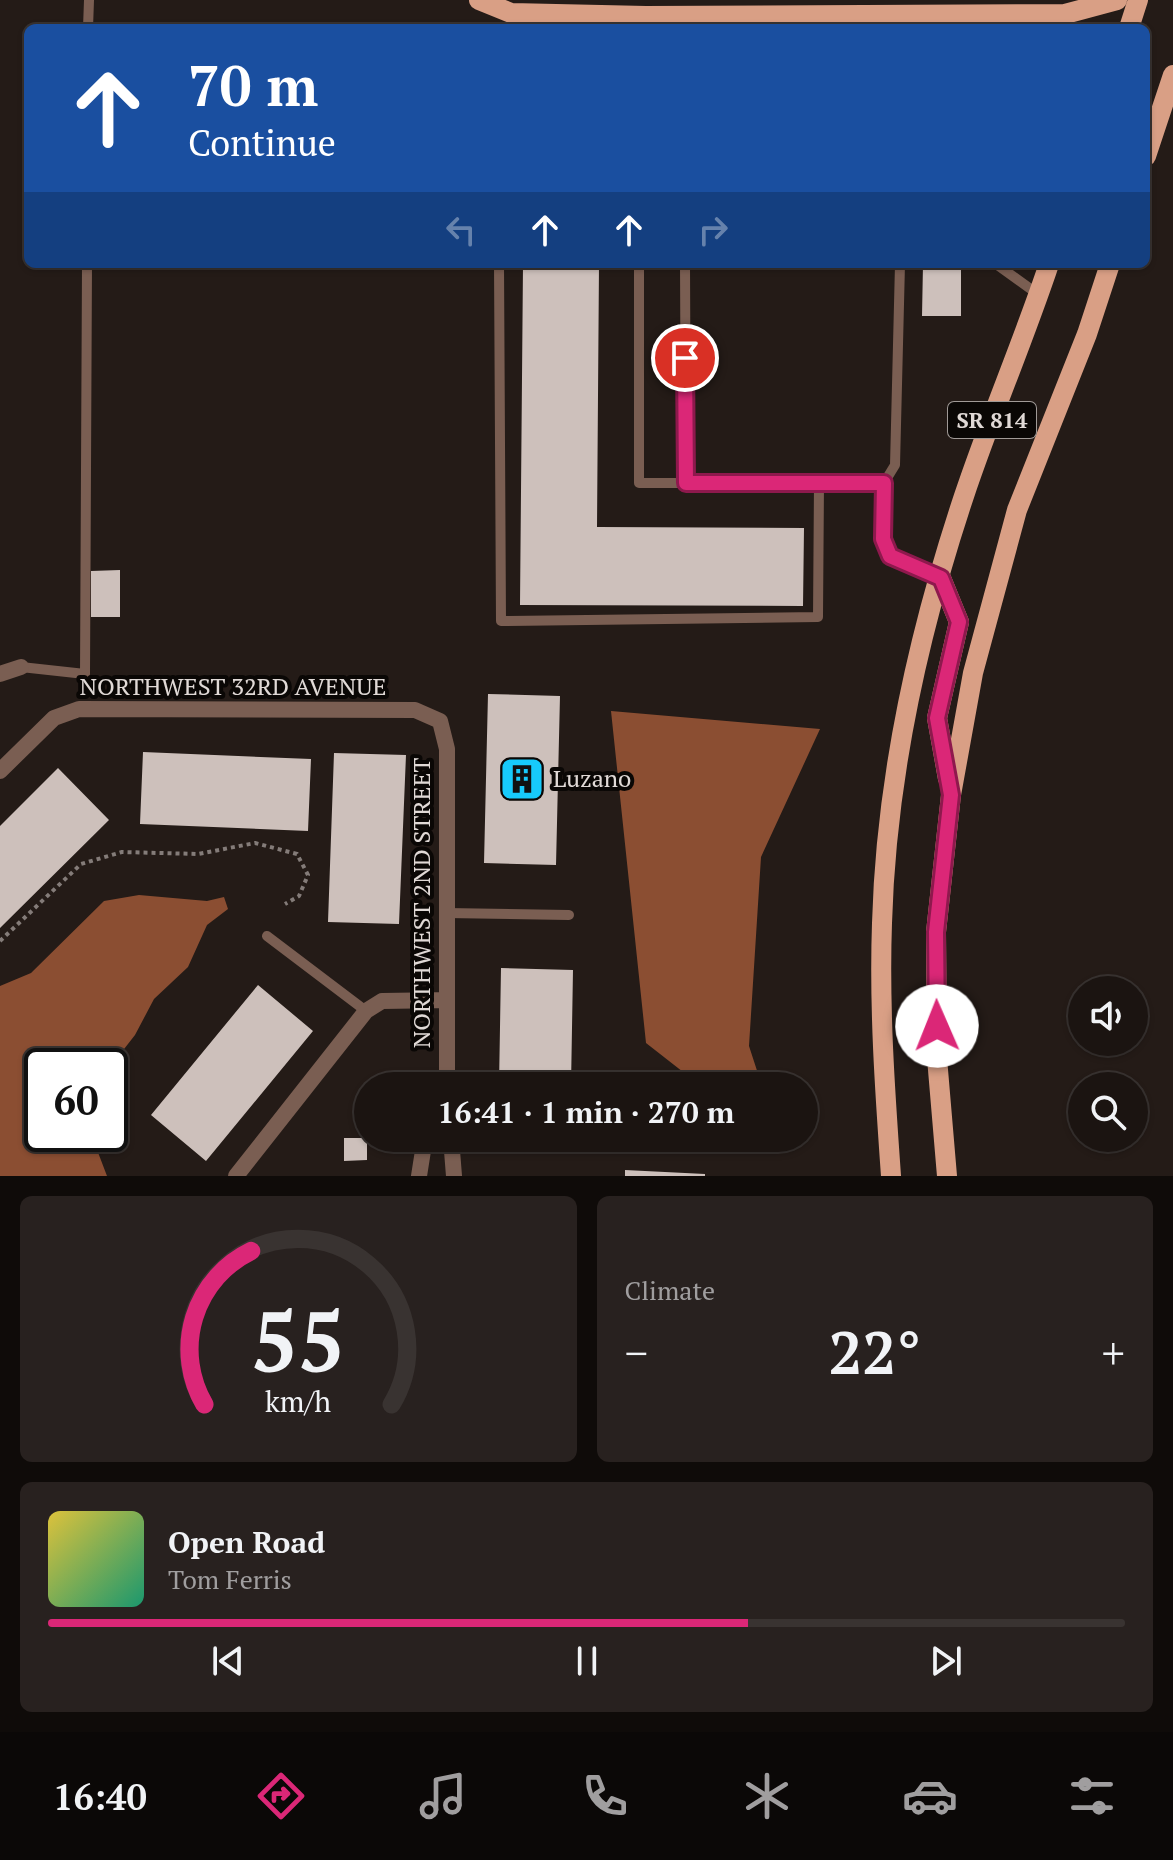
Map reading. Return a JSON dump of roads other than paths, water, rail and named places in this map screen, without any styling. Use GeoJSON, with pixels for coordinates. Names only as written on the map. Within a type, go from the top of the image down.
{"type":"FeatureCollection","features":[{"type":"Feature","properties":{"kind":"main road"},"geometry":{"type":"LineString","coordinates":[[479,0],[511,13],[646,22],[920,21],[1065,14],[1117,0]]}},
{"type":"Feature","properties":{"kind":"main road"},"geometry":{"type":"LineString","coordinates":[[1130,24],[1138,0]]}},
{"type":"Feature","properties":{"kind":"main road"},"geometry":{"type":"LineString","coordinates":[[1150,144],[1173,75]]}},
{"type":"Feature","properties":{"kind":"main road","name":"SR 814"},"geometry":{"type":"LineString","coordinates":[[891,1176],[883,1063],[882,921],[895,783],[919,660],[963,497],[1048,268]]}},
{"type":"Feature","properties":{"kind":"main road","name":"SR 814"},"geometry":{"type":"LineString","coordinates":[[947,1176],[937,1058],[936,932],[951,795],[973,673],[1017,510],[1087,334],[1109,268]]}},
{"type":"Feature","properties":{"kind":"main road"},"geometry":{"type":"LineString","coordinates":[[941,578],[959,622],[937,718],[951,795]]}},
{"type":"Feature","properties":{"kind":"street"},"geometry":{"type":"LineString","coordinates":[[0,674],[21,667]]}},
{"type":"Feature","properties":{"kind":"street","name":"NORTHWEST 32RD AVENUE"},"geometry":{"type":"LineString","coordinates":[[0,771],[54,718],[79,709],[415,710],[440,721]]}},
{"type":"Feature","properties":{"kind":"street","name":"NORTHWEST 2ND STREET"},"geometry":{"type":"LineString","coordinates":[[440,721],[447,749],[447,1072]]}},
{"type":"Feature","properties":{"kind":"street"},"geometry":{"type":"LineString","coordinates":[[236,1176],[366,1011],[382,1001],[446,1000]]}},
{"type":"Feature","properties":{"kind":"street"},"geometry":{"type":"LineString","coordinates":[[419,1176],[423,1152]]}},
{"type":"Feature","properties":{"kind":"street"},"geometry":{"type":"LineString","coordinates":[[452,1152],[454,1176]]}},
{"type":"Feature","properties":{"kind":"lane"},"geometry":{"type":"LineString","coordinates":[[88,24],[89,0]]}},
{"type":"Feature","properties":{"kind":"lane"},"geometry":{"type":"LineString","coordinates":[[21,667],[85,674],[87,268]]}},
{"type":"Feature","properties":{"kind":"lane"},"geometry":{"type":"LineString","coordinates":[[499,268],[501,621],[818,617],[819,483]]}},
{"type":"Feature","properties":{"kind":"lane"},"geometry":{"type":"LineString","coordinates":[[639,268],[639,483],[884,483]]}},
{"type":"Feature","properties":{"kind":"lane"},"geometry":{"type":"LineString","coordinates":[[685,268],[686,483]]}},
{"type":"Feature","properties":{"kind":"lane"},"geometry":{"type":"LineString","coordinates":[[900,268],[895,465],[884,483],[883,539],[890,556],[941,578]]}},
{"type":"Feature","properties":{"kind":"lane"},"geometry":{"type":"LineString","coordinates":[[1002,268],[1039,295]]}},
{"type":"Feature","properties":{"kind":"lane"},"geometry":{"type":"LineString","coordinates":[[446,913],[569,915]]}},
{"type":"Feature","properties":{"kind":"lane"},"geometry":{"type":"LineString","coordinates":[[267,936],[366,1011]]}},
{"type":"Feature","properties":{"kind":"place","name":"Luzano"},"geometry":{"type":"Point","coordinates":[522,779]}}]}
